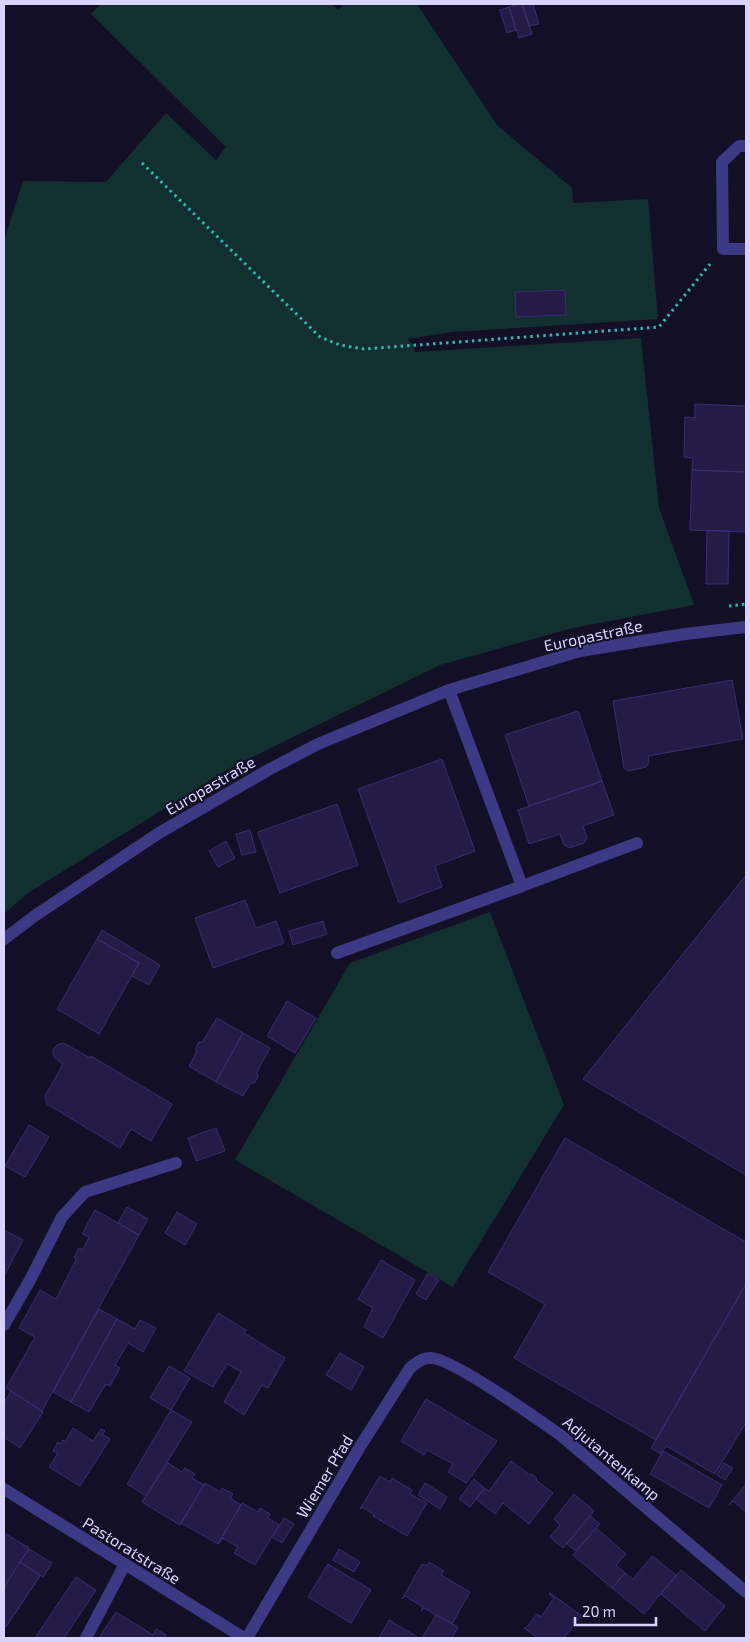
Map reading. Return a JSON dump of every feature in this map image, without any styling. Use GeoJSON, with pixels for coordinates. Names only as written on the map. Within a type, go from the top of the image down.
{"type":"FeatureCollection","features":[{"type":"Feature","properties":{"kind":"street"},"geometry":{"type":"LineString","coordinates":[[746,146],[739,146],[722,162],[723,249],[746,249]]}},
{"type":"Feature","properties":{"kind":"street","name":"Europastraße"},"geometry":{"type":"LineString","coordinates":[[4,939],[36,915],[160,833],[270,768],[318,744],[449,690],[580,651],[685,634],[746,627]]}},
{"type":"Feature","properties":{"kind":"street"},"geometry":{"type":"LineString","coordinates":[[449,690],[522,886]]}},
{"type":"Feature","properties":{"kind":"street"},"geometry":{"type":"LineString","coordinates":[[337,953],[637,843]]}},
{"type":"Feature","properties":{"kind":"street"},"geometry":{"type":"LineString","coordinates":[[4,1324],[30,1280],[62,1218],[85,1192],[176,1162]]}},
{"type":"Feature","properties":{"kind":"street","name":"Wiemer Pfad"},"geometry":{"type":"LineString","coordinates":[[245,1638],[361,1445],[410,1368],[419,1361],[429,1358],[437,1358],[448,1362]]}},
{"type":"Feature","properties":{"kind":"street","name":"Adjutantenkamp"},"geometry":{"type":"LineString","coordinates":[[448,1362],[528,1412],[559,1434],[746,1592]]}},
{"type":"Feature","properties":{"kind":"street","name":"Pastoratstraße"},"geometry":{"type":"LineString","coordinates":[[4,1489],[245,1638]]}},
{"type":"Feature","properties":{"kind":"street"},"geometry":{"type":"LineString","coordinates":[[86,1638],[125,1564]]}},
{"type":"Feature","properties":{"kind":"path"},"geometry":{"type":"LineString","coordinates":[[142,163],[320,337],[340,345],[364,349],[658,327],[723,249]]}},
{"type":"Feature","properties":{"kind":"green space"},"geometry":{"type":"Polygon","coordinates":[[[101,4],[331,4],[338,10],[344,4],[417,4],[497,125],[572,188],[573,203],[648,199],[658,319],[453,332],[408,339],[413,345],[415,352],[641,338],[659,508],[694,605],[573,628],[440,665],[230,768],[28,893],[4,914],[4,240],[23,181],[106,182],[166,113],[216,160],[226,147],[91,14],[101,4]]]}},
{"type":"Feature","properties":{"kind":"green space"},"geometry":{"type":"Polygon","coordinates":[[[490,912],[564,1105],[453,1287],[235,1160],[350,963],[490,912]]]}},
{"type":"Feature","properties":{"kind":"building"},"geometry":{"type":"Polygon","coordinates":[[[522,4],[532,34],[519,38],[509,7],[522,4]]]}},
{"type":"Feature","properties":{"kind":"building"},"geometry":{"type":"Polygon","coordinates":[[[522,4],[533,4],[539,24],[529,26],[522,4]]]}},
{"type":"Feature","properties":{"kind":"building"},"geometry":{"type":"Polygon","coordinates":[[[509,7],[516,30],[507,33],[500,10],[509,7]]]}},
{"type":"Feature","properties":{"kind":"building"},"geometry":{"type":"Polygon","coordinates":[[[565,290],[566,315],[516,317],[515,292],[565,290]]]}},
{"type":"Feature","properties":{"kind":"building"},"geometry":{"type":"Polygon","coordinates":[[[695,404],[746,406],[746,472],[692,470],[693,458],[684,457],[685,417],[695,418],[695,404]]]}},
{"type":"Feature","properties":{"kind":"building"},"geometry":{"type":"Polygon","coordinates":[[[692,470],[746,472],[746,532],[690,530],[692,470]]]}},
{"type":"Feature","properties":{"kind":"building"},"geometry":{"type":"Polygon","coordinates":[[[707,530],[729,531],[728,584],[706,584],[707,530]]]}},
{"type":"Feature","properties":{"kind":"building"},"geometry":{"type":"Polygon","coordinates":[[[732,680],[743,739],[648,756],[649,762],[646,767],[629,771],[624,768],[613,701],[732,680]]]}},
{"type":"Feature","properties":{"kind":"building"},"geometry":{"type":"Polygon","coordinates":[[[578,711],[602,781],[529,806],[505,735],[578,711]]]}},
{"type":"Feature","properties":{"kind":"building"},"geometry":{"type":"Polygon","coordinates":[[[442,759],[475,851],[435,866],[442,887],[399,903],[358,789],[442,759]]]}},
{"type":"Feature","properties":{"kind":"building"},"geometry":{"type":"Polygon","coordinates":[[[602,781],[614,815],[583,826],[587,838],[584,843],[569,848],[564,845],[560,834],[529,844],[518,810],[602,781]]]}},
{"type":"Feature","properties":{"kind":"building"},"geometry":{"type":"Polygon","coordinates":[[[337,804],[358,865],[280,893],[258,832],[337,804]]]}},
{"type":"Feature","properties":{"kind":"building"},"geometry":{"type":"Polygon","coordinates":[[[250,830],[256,852],[242,855],[236,834],[250,830]]]}},
{"type":"Feature","properties":{"kind":"building"},"geometry":{"type":"Polygon","coordinates":[[[226,841],[235,858],[218,867],[209,851],[226,841]]]}},
{"type":"Feature","properties":{"kind":"building"},"geometry":{"type":"Polygon","coordinates":[[[746,875],[746,1175],[583,1079],[746,875]]]}},
{"type":"Feature","properties":{"kind":"building"},"geometry":{"type":"Polygon","coordinates":[[[245,900],[256,928],[276,921],[284,943],[213,968],[195,918],[245,900]]]}},
{"type":"Feature","properties":{"kind":"building"},"geometry":{"type":"Polygon","coordinates":[[[323,921],[327,934],[293,945],[289,931],[323,921]]]}},
{"type":"Feature","properties":{"kind":"building"},"geometry":{"type":"Polygon","coordinates":[[[102,930],[160,965],[149,985],[132,976],[139,963],[97,939],[102,930]]]}},
{"type":"Feature","properties":{"kind":"building"},"geometry":{"type":"Polygon","coordinates":[[[97,939],[139,963],[99,1034],[57,1009],[97,939]]]}},
{"type":"Feature","properties":{"kind":"building"},"geometry":{"type":"Polygon","coordinates":[[[287,1001],[316,1018],[295,1053],[267,1036],[287,1001]]]}},
{"type":"Feature","properties":{"kind":"building"},"geometry":{"type":"Polygon","coordinates":[[[217,1018],[243,1033],[216,1082],[189,1066],[196,1053],[198,1043],[203,1041],[217,1018]]]}},
{"type":"Feature","properties":{"kind":"building"},"geometry":{"type":"Polygon","coordinates":[[[243,1033],[270,1048],[257,1072],[258,1077],[255,1082],[250,1084],[243,1096],[216,1082],[243,1033]]]}},
{"type":"Feature","properties":{"kind":"building"},"geometry":{"type":"Polygon","coordinates":[[[64,1043],[90,1058],[91,1056],[172,1104],[151,1141],[131,1129],[120,1148],[47,1104],[45,1096],[63,1064],[55,1058],[53,1049],[57,1045],[64,1043]]]}},
{"type":"Feature","properties":{"kind":"building"},"geometry":{"type":"Polygon","coordinates":[[[29,1125],[49,1137],[25,1177],[5,1166],[29,1125]]]}},
{"type":"Feature","properties":{"kind":"building"},"geometry":{"type":"Polygon","coordinates":[[[216,1128],[225,1151],[196,1161],[188,1138],[216,1128]]]}},
{"type":"Feature","properties":{"kind":"building"},"geometry":{"type":"Polygon","coordinates":[[[565,1138],[746,1242],[746,1284],[656,1440],[514,1358],[545,1304],[488,1272],[565,1138]]]}},
{"type":"Feature","properties":{"kind":"building"},"geometry":{"type":"Polygon","coordinates":[[[127,1207],[148,1219],[139,1235],[118,1223],[127,1207]]]}},
{"type":"Feature","properties":{"kind":"building"},"geometry":{"type":"Polygon","coordinates":[[[95,1210],[139,1235],[42,1411],[6,1388],[35,1337],[19,1328],[40,1290],[56,1299],[76,1260],[74,1258],[79,1248],[83,1250],[89,1237],[82,1234],[95,1210]]]}},
{"type":"Feature","properties":{"kind":"building"},"geometry":{"type":"Polygon","coordinates":[[[177,1212],[197,1224],[185,1245],[165,1233],[177,1212]]]}},
{"type":"Feature","properties":{"kind":"building"},"geometry":{"type":"Polygon","coordinates":[[[4,1230],[23,1240],[4,1276],[4,1230]]]}},
{"type":"Feature","properties":{"kind":"building"},"geometry":{"type":"Polygon","coordinates":[[[381,1260],[415,1280],[383,1338],[364,1327],[373,1308],[358,1299],[381,1260]]]}},
{"type":"Feature","properties":{"kind":"building"},"geometry":{"type":"Polygon","coordinates":[[[428,1273],[439,1280],[426,1300],[416,1294],[428,1273]]]}},
{"type":"Feature","properties":{"kind":"building"},"geometry":{"type":"Polygon","coordinates":[[[746,1284],[746,1422],[715,1474],[666,1446],[661,1454],[651,1448],[746,1284]]]}},
{"type":"Feature","properties":{"kind":"building"},"geometry":{"type":"Polygon","coordinates":[[[99,1309],[117,1319],[71,1402],[53,1392],[99,1309]]]}},
{"type":"Feature","properties":{"kind":"building"},"geometry":{"type":"Polygon","coordinates":[[[218,1313],[246,1330],[244,1333],[285,1358],[268,1388],[262,1385],[244,1415],[224,1402],[241,1372],[227,1364],[213,1387],[184,1371],[218,1313]]]}},
{"type":"Feature","properties":{"kind":"building"},"geometry":{"type":"Polygon","coordinates":[[[117,1319],[135,1329],[140,1320],[156,1328],[143,1352],[128,1343],[115,1365],[120,1368],[110,1386],[106,1384],[89,1412],[71,1402],[117,1319]]]}},
{"type":"Feature","properties":{"kind":"building"},"geometry":{"type":"Polygon","coordinates":[[[340,1353],[364,1367],[351,1390],[326,1375],[340,1353]]]}},
{"type":"Feature","properties":{"kind":"building"},"geometry":{"type":"Polygon","coordinates":[[[169,1366],[190,1378],[171,1410],[150,1398],[169,1366]]]}},
{"type":"Feature","properties":{"kind":"building"},"geometry":{"type":"Polygon","coordinates":[[[11,1391],[43,1412],[20,1448],[4,1437],[4,1403],[11,1391]]]}},
{"type":"Feature","properties":{"kind":"building"},"geometry":{"type":"Polygon","coordinates":[[[426,1399],[497,1441],[466,1483],[448,1472],[453,1464],[427,1450],[424,1455],[401,1441],[426,1399]]]}},
{"type":"Feature","properties":{"kind":"building"},"geometry":{"type":"Polygon","coordinates":[[[171,1410],[192,1422],[146,1496],[127,1484],[171,1410]]]}},
{"type":"Feature","properties":{"kind":"building"},"geometry":{"type":"Polygon","coordinates":[[[73,1428],[93,1441],[101,1429],[105,1431],[102,1434],[110,1439],[80,1486],[49,1467],[58,1453],[53,1451],[58,1442],[60,1444],[63,1440],[65,1442],[73,1428]]]}},
{"type":"Feature","properties":{"kind":"building"},"geometry":{"type":"Polygon","coordinates":[[[663,1451],[722,1485],[709,1508],[650,1474],[663,1451]]]}},
{"type":"Feature","properties":{"kind":"building"},"geometry":{"type":"Polygon","coordinates":[[[511,1461],[530,1475],[532,1474],[537,1478],[536,1480],[553,1493],[529,1524],[503,1503],[495,1514],[476,1499],[484,1488],[489,1491],[511,1461]]]}},
{"type":"Feature","properties":{"kind":"building"},"geometry":{"type":"Polygon","coordinates":[[[168,1463],[182,1472],[185,1468],[195,1474],[192,1478],[204,1485],[180,1525],[142,1502],[168,1463]]]}},
{"type":"Feature","properties":{"kind":"building"},"geometry":{"type":"Polygon","coordinates":[[[724,1463],[733,1468],[725,1480],[717,1475],[724,1463]]]}},
{"type":"Feature","properties":{"kind":"building"},"geometry":{"type":"Polygon","coordinates":[[[380,1476],[390,1482],[392,1478],[412,1490],[410,1494],[427,1503],[407,1536],[373,1516],[375,1515],[362,1507],[360,1509],[380,1476]]]}},
{"type":"Feature","properties":{"kind":"building"},"geometry":{"type":"Polygon","coordinates":[[[474,1479],[484,1488],[470,1507],[459,1499],[474,1479]]]}},
{"type":"Feature","properties":{"kind":"building"},"geometry":{"type":"Polygon","coordinates":[[[205,1483],[220,1492],[222,1488],[233,1494],[230,1498],[241,1505],[218,1544],[181,1523],[205,1483]]]}},
{"type":"Feature","properties":{"kind":"building"},"geometry":{"type":"Polygon","coordinates":[[[425,1483],[447,1497],[440,1509],[418,1495],[425,1483]]]}},
{"type":"Feature","properties":{"kind":"building"},"geometry":{"type":"Polygon","coordinates":[[[746,1484],[746,1512],[733,1501],[729,1505],[746,1484]]]}},
{"type":"Feature","properties":{"kind":"building"},"geometry":{"type":"Polygon","coordinates":[[[574,1494],[594,1511],[563,1548],[550,1537],[560,1525],[554,1519],[574,1494]]]}},
{"type":"Feature","properties":{"kind":"building"},"geometry":{"type":"Polygon","coordinates":[[[242,1503],[258,1512],[260,1508],[270,1514],[268,1518],[279,1525],[255,1565],[234,1553],[238,1547],[223,1538],[218,1544],[242,1503]]]}},
{"type":"Feature","properties":{"kind":"building"},"geometry":{"type":"Polygon","coordinates":[[[590,1516],[600,1524],[576,1551],[567,1544],[590,1516]]]}},
{"type":"Feature","properties":{"kind":"building"},"geometry":{"type":"Polygon","coordinates":[[[284,1518],[294,1524],[282,1543],[272,1537],[284,1518]]]}},
{"type":"Feature","properties":{"kind":"building"},"geometry":{"type":"Polygon","coordinates":[[[596,1528],[626,1554],[616,1565],[625,1573],[612,1588],[573,1555],[596,1528]]]}},
{"type":"Feature","properties":{"kind":"building"},"geometry":{"type":"Polygon","coordinates":[[[4,1533],[29,1548],[4,1587],[4,1533]]]}},
{"type":"Feature","properties":{"kind":"building"},"geometry":{"type":"Polygon","coordinates":[[[29,1549],[52,1563],[43,1577],[20,1562],[29,1549]]]}},
{"type":"Feature","properties":{"kind":"building"},"geometry":{"type":"Polygon","coordinates":[[[339,1549],[360,1562],[354,1572],[333,1560],[339,1549]]]}},
{"type":"Feature","properties":{"kind":"building"},"geometry":{"type":"Polygon","coordinates":[[[652,1556],[676,1575],[644,1614],[612,1588],[625,1573],[633,1579],[652,1556]]]}},
{"type":"Feature","properties":{"kind":"building"},"geometry":{"type":"Polygon","coordinates":[[[20,1562],[40,1576],[6,1627],[4,1625],[4,1587],[20,1562]]]}},
{"type":"Feature","properties":{"kind":"building"},"geometry":{"type":"Polygon","coordinates":[[[429,1562],[444,1571],[441,1575],[470,1592],[452,1624],[424,1608],[421,1611],[423,1607],[405,1596],[402,1599],[422,1564],[427,1566],[429,1562]]]}},
{"type":"Feature","properties":{"kind":"building"},"geometry":{"type":"Polygon","coordinates":[[[328,1564],[371,1590],[351,1623],[308,1597],[328,1564]]]}},
{"type":"Feature","properties":{"kind":"building"},"geometry":{"type":"Polygon","coordinates":[[[681,1570],[725,1606],[705,1631],[661,1594],[681,1570]]]}},
{"type":"Feature","properties":{"kind":"building"},"geometry":{"type":"Polygon","coordinates":[[[76,1577],[96,1590],[64,1638],[35,1638],[76,1577]]]}},
{"type":"Feature","properties":{"kind":"building"},"geometry":{"type":"Polygon","coordinates":[[[550,1593],[582,1616],[564,1638],[538,1638],[524,1628],[537,1614],[541,1617],[554,1598],[550,1593]]]}},
{"type":"Feature","properties":{"kind":"building"},"geometry":{"type":"Polygon","coordinates":[[[116,1612],[153,1635],[156,1629],[166,1635],[164,1638],[99,1638],[116,1612]]]}},
{"type":"Feature","properties":{"kind":"building"},"geometry":{"type":"Polygon","coordinates":[[[436,1615],[458,1627],[452,1638],[422,1638],[436,1615]]]}},
{"type":"Feature","properties":{"kind":"building"},"geometry":{"type":"Polygon","coordinates":[[[389,1620],[419,1638],[379,1638],[389,1620]]]}}]}
